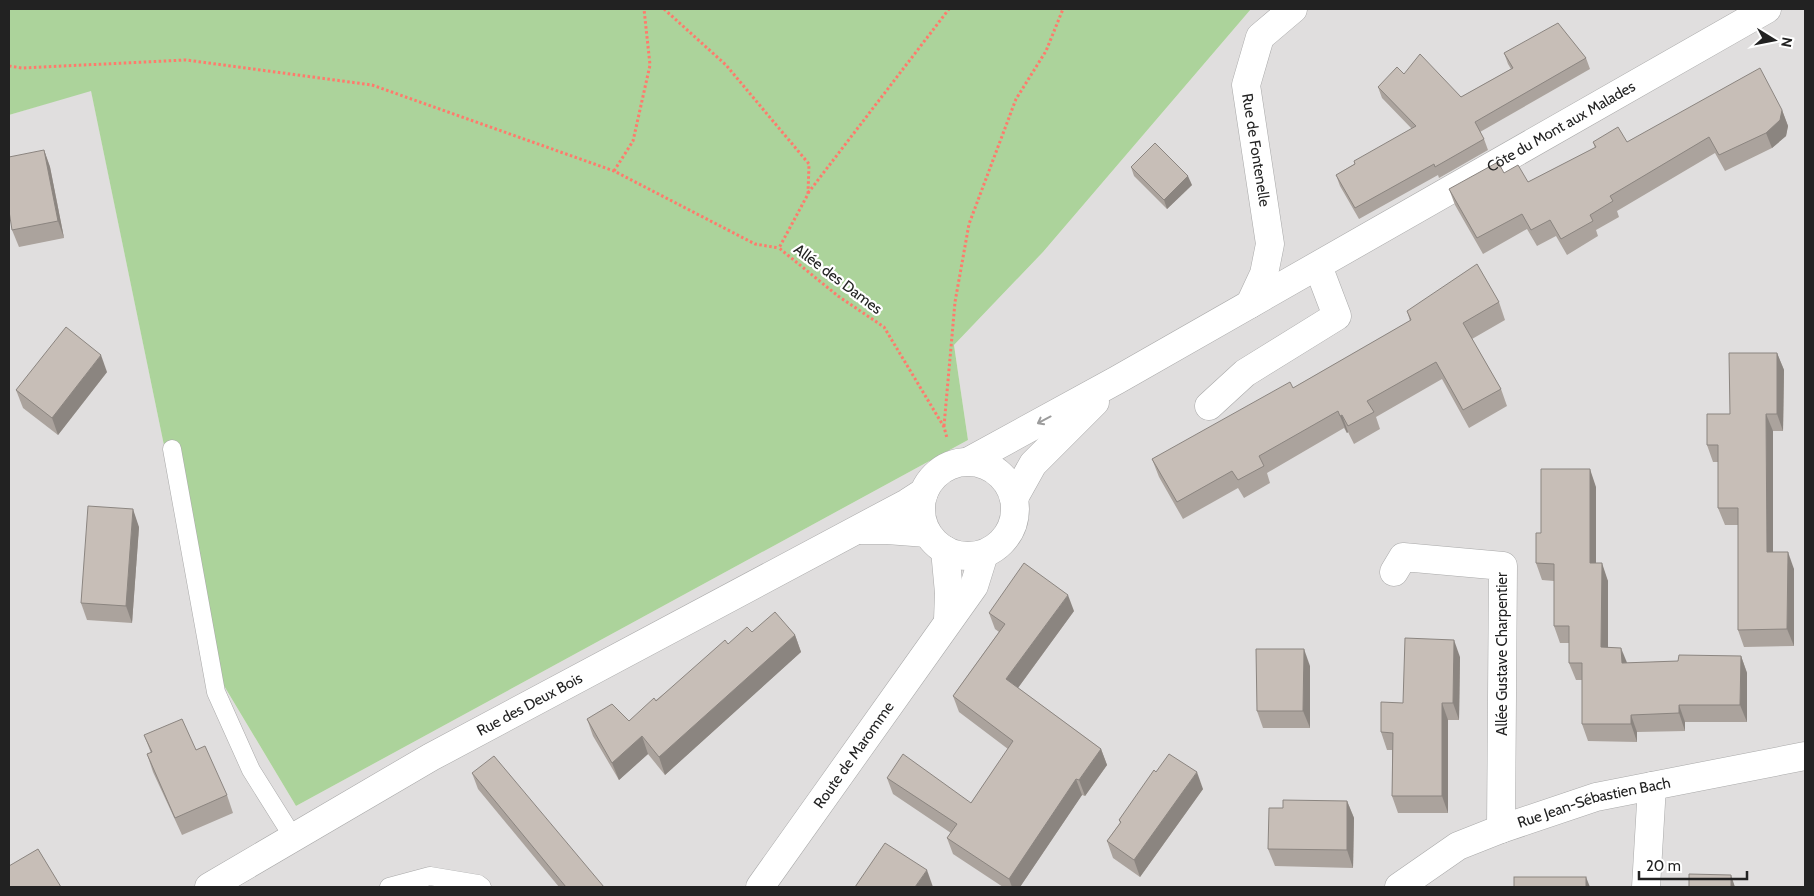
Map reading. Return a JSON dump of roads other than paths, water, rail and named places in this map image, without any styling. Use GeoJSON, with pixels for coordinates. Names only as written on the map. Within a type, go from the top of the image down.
{"type":"FeatureCollection","features":[{"type":"Feature","properties":{"kind":"street","name":"Rue de Fontenelle"},"geometry":{"type":"LineString","coordinates":[[1250,304],[1264,274],[1270,244],[1246,85],[1260,37],[1293,9]]}},
{"type":"Feature","properties":{"kind":"street","name":"Côte du Mont aux Malades"},"geometry":{"type":"LineString","coordinates":[[1117,380],[1767,9]]}},
{"type":"Feature","properties":{"kind":"street"},"geometry":{"type":"LineString","coordinates":[[1209,406],[1245,372],[1337,316],[1318,266]]}},
{"type":"Feature","properties":{"kind":"street"},"geometry":{"type":"LineString","coordinates":[[948,620],[949,593],[936,542],[922,519],[921,505],[924,492],[931,480],[941,470],[961,463],[1117,380]]}},
{"type":"Feature","properties":{"kind":"street"},"geometry":{"type":"LineString","coordinates":[[1014,498],[1033,464],[1117,380]]}},
{"type":"Feature","properties":{"kind":"street"},"geometry":{"type":"LineString","coordinates":[[936,542],[964,556],[984,554],[1003,541],[1014,521],[1014,498],[1010,486],[998,472],[981,463],[961,463]]}},
{"type":"Feature","properties":{"kind":"street","name":"Rue des Deux Bois"},"geometry":{"type":"LineString","coordinates":[[208,887],[431,757],[907,503],[924,492]]}},
{"type":"Feature","properties":{"kind":"street","name":"Rue des Deux Bois"},"geometry":{"type":"LineString","coordinates":[[854,530],[887,530],[936,542]]}},
{"type":"Feature","properties":{"kind":"street","name":"Route de Maromme"},"geometry":{"type":"LineString","coordinates":[[760,887],[974,586],[984,554]]}},
{"type":"Feature","properties":{"kind":"street","name":"Allée Gustave Charpentier"},"geometry":{"type":"LineString","coordinates":[[1394,572],[1403,557],[1503,566],[1501,829]]}},
{"type":"Feature","properties":{"kind":"street","name":"Rue Jean-Sébastien Bach"},"geometry":{"type":"LineString","coordinates":[[1398,887],[1458,846],[1501,829],[1596,797],[1805,756]]}},
{"type":"Feature","properties":{"kind":"street"},"geometry":{"type":"LineString","coordinates":[[1646,887],[1652,786]]}},
{"type":"Feature","properties":{"kind":"lane"},"geometry":{"type":"LineString","coordinates":[[172,449],[216,692],[251,770],[293,838]]}},
{"type":"Feature","properties":{"kind":"lane"},"geometry":{"type":"LineString","coordinates":[[389,887],[430,876],[478,884],[482,887]]}}]}
